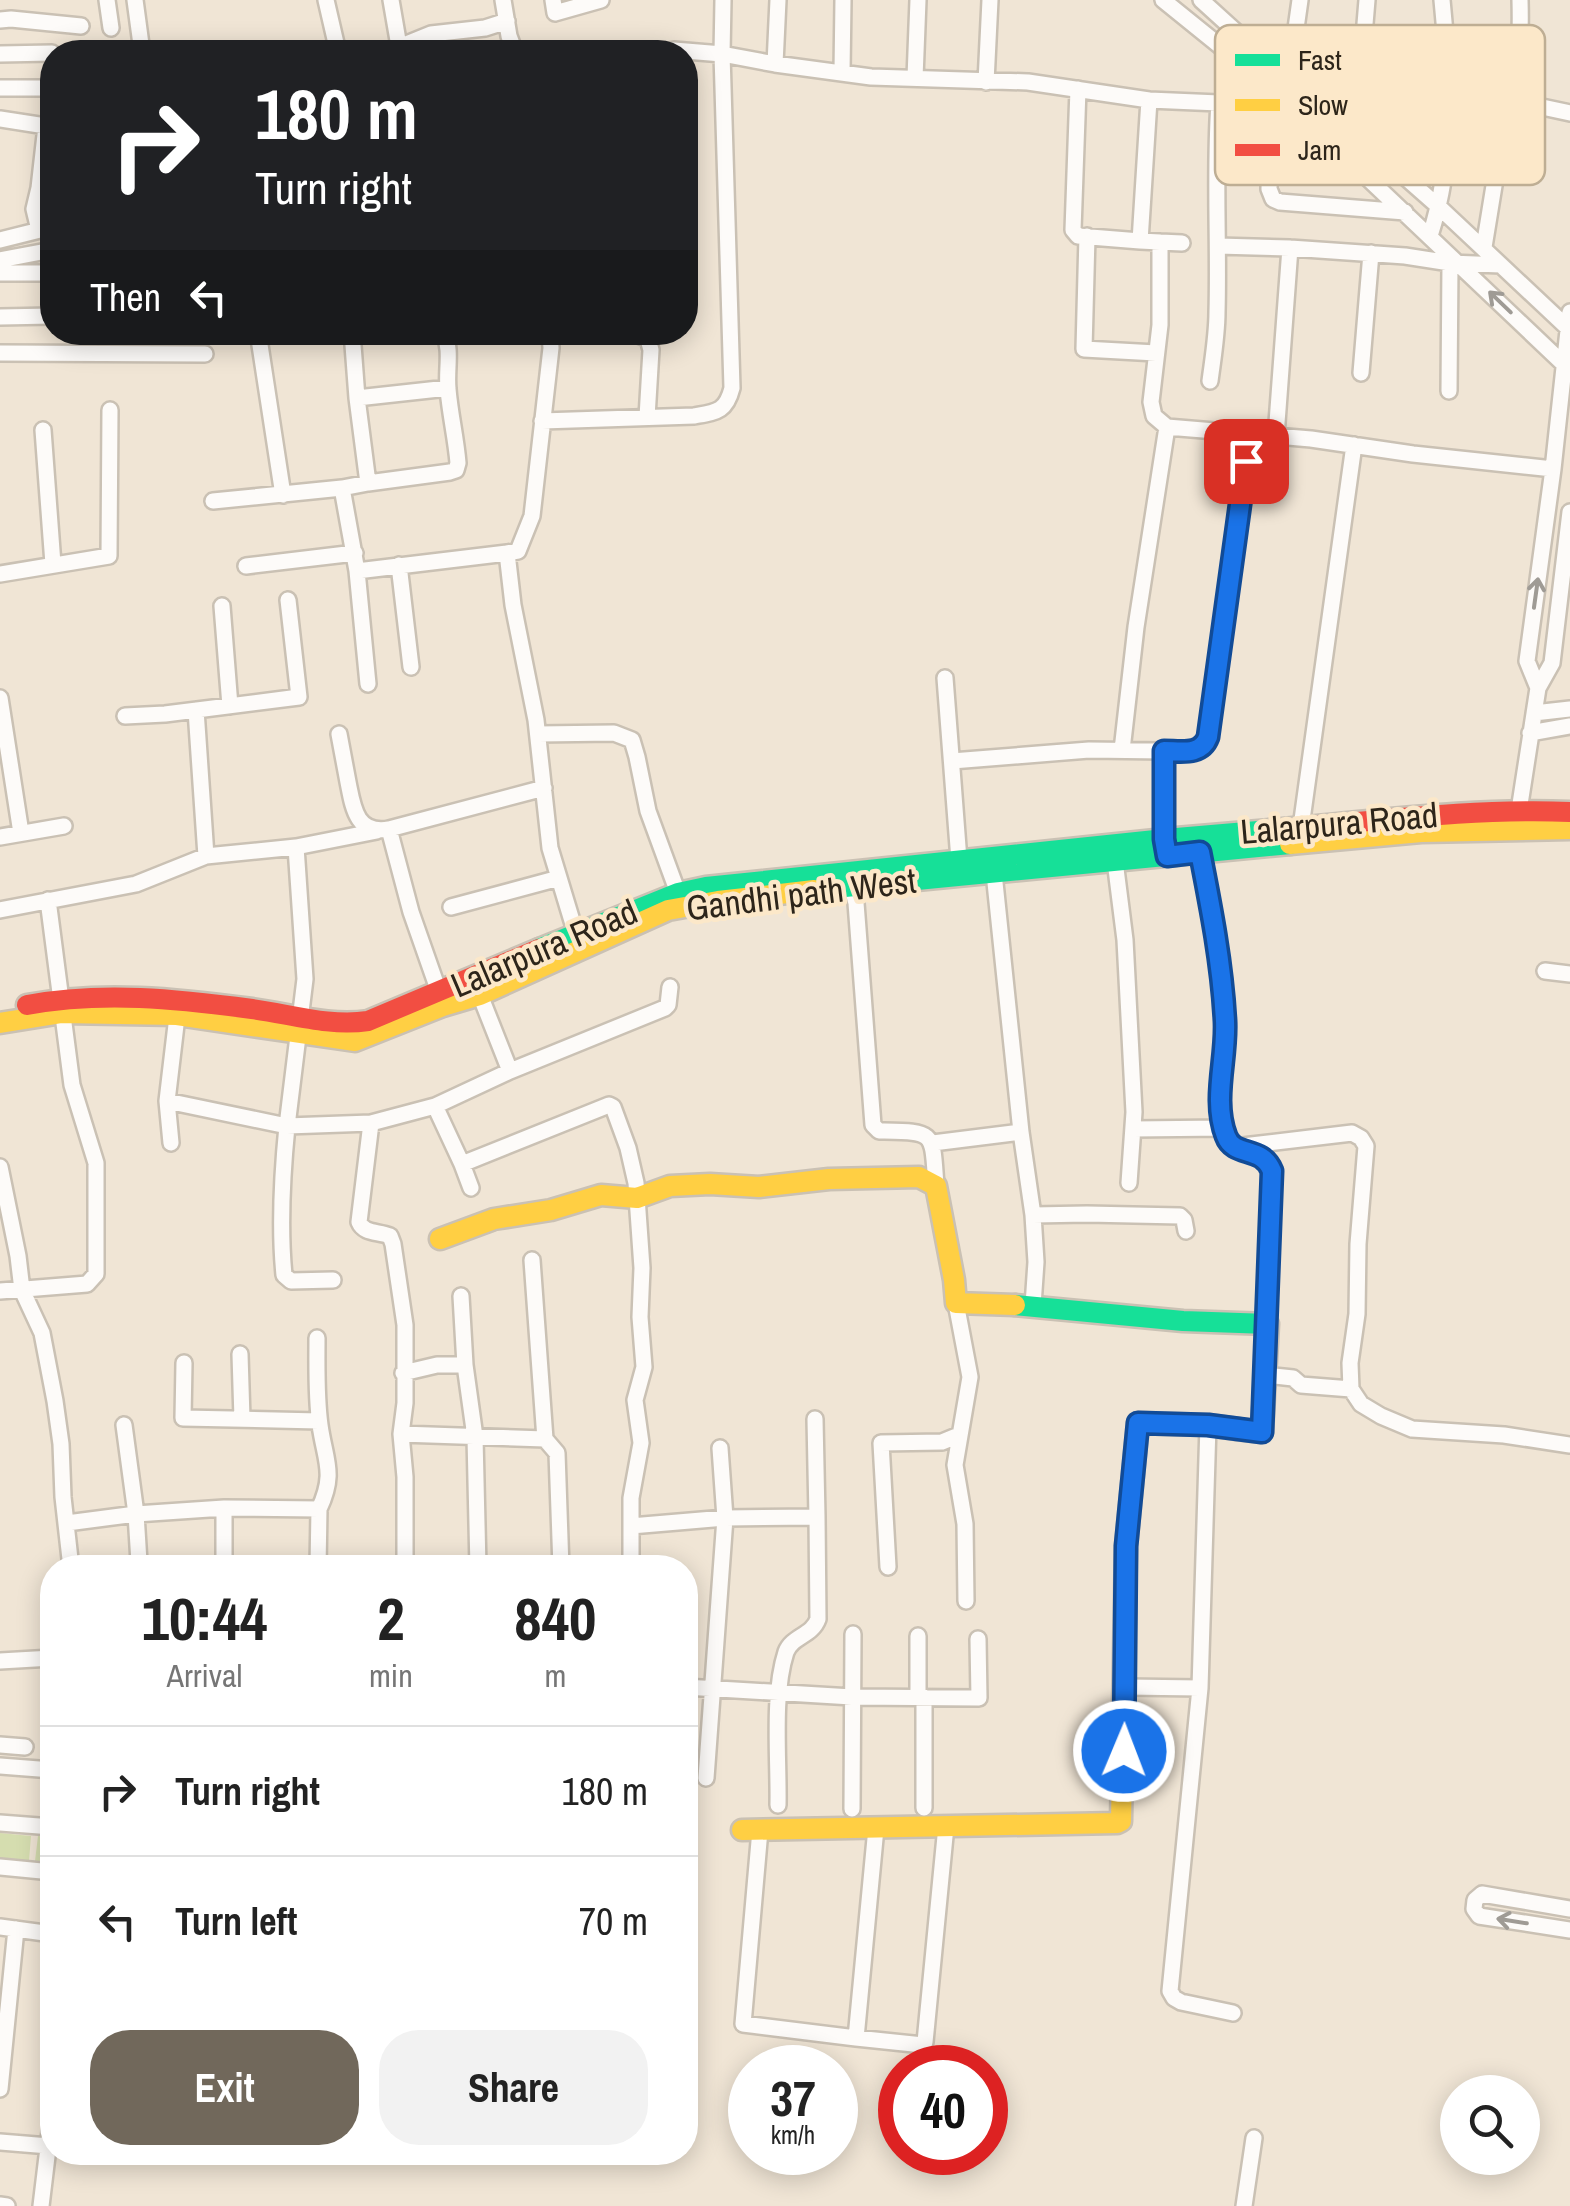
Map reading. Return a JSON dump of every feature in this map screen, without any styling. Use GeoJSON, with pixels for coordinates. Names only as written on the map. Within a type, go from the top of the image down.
{"type":"FeatureCollection","features":[{"type":"Feature","properties":{"kind":"street"},"geometry":{"type":"LineString","coordinates":[[107,0],[111,28]]}},
{"type":"Feature","properties":{"kind":"street"},"geometry":{"type":"LineString","coordinates":[[135,0],[140,40]]}},
{"type":"Feature","properties":{"kind":"street"},"geometry":{"type":"LineString","coordinates":[[326,0],[335,40]]}},
{"type":"Feature","properties":{"kind":"street"},"geometry":{"type":"LineString","coordinates":[[391,0],[398,40]]}},
{"type":"Feature","properties":{"kind":"street"},"geometry":{"type":"LineString","coordinates":[[503,0],[512,40]]}},
{"type":"Feature","properties":{"kind":"street"},"geometry":{"type":"LineString","coordinates":[[552,0],[555,14],[601,0]]}},
{"type":"Feature","properties":{"kind":"street"},"geometry":{"type":"LineString","coordinates":[[542,421],[694,416],[716,412],[729,402],[732,388],[722,54],[724,0]]}},
{"type":"Feature","properties":{"kind":"street"},"geometry":{"type":"LineString","coordinates":[[775,64],[778,0]]}},
{"type":"Feature","properties":{"kind":"street"},"geometry":{"type":"LineString","coordinates":[[842,72],[844,0]]}},
{"type":"Feature","properties":{"kind":"street"},"geometry":{"type":"LineString","coordinates":[[914,78],[918,0]]}},
{"type":"Feature","properties":{"kind":"street"},"geometry":{"type":"LineString","coordinates":[[986,82],[990,0]]}},
{"type":"Feature","properties":{"kind":"street"},"geometry":{"type":"LineString","coordinates":[[1163,0],[1215,43]]}},
{"type":"Feature","properties":{"kind":"street"},"geometry":{"type":"LineString","coordinates":[[1201,0],[1219,8],[1238,25]]}},
{"type":"Feature","properties":{"kind":"street"},"geometry":{"type":"LineString","coordinates":[[1297,25],[1300,0]]}},
{"type":"Feature","properties":{"kind":"street"},"geometry":{"type":"LineString","coordinates":[[1364,25],[1366,0]]}},
{"type":"Feature","properties":{"kind":"street"},"geometry":{"type":"LineString","coordinates":[[1442,0],[1444,25]]}},
{"type":"Feature","properties":{"kind":"street"},"geometry":{"type":"LineString","coordinates":[[1520,0],[1521,25]]}},
{"type":"Feature","properties":{"kind":"street"},"geometry":{"type":"LineString","coordinates":[[0,20],[81,26]]}},
{"type":"Feature","properties":{"kind":"street"},"geometry":{"type":"LineString","coordinates":[[419,40],[431,34],[507,22]]}},
{"type":"Feature","properties":{"kind":"street"},"geometry":{"type":"LineString","coordinates":[[698,52],[871,76],[1028,82],[1149,100],[1215,102]]}},
{"type":"Feature","properties":{"kind":"street"},"geometry":{"type":"LineString","coordinates":[[0,54],[40,53]]}},
{"type":"Feature","properties":{"kind":"street"},"geometry":{"type":"LineString","coordinates":[[0,88],[40,88]]}},
{"type":"Feature","properties":{"kind":"street"},"geometry":{"type":"LineString","coordinates":[[1078,89],[1073,230],[1078,236],[1182,244]]}},
{"type":"Feature","properties":{"kind":"street"},"geometry":{"type":"LineString","coordinates":[[1140,240],[1149,100]]}},
{"type":"Feature","properties":{"kind":"street"},"geometry":{"type":"LineString","coordinates":[[1545,108],[1570,113]]}},
{"type":"Feature","properties":{"kind":"street"},"geometry":{"type":"LineString","coordinates":[[0,120],[40,125]]}},
{"type":"Feature","properties":{"kind":"street"},"geometry":{"type":"LineString","coordinates":[[40,182],[34,209],[40,219]]}},
{"type":"Feature","properties":{"kind":"street"},"geometry":{"type":"LineString","coordinates":[[1210,381],[1217,317],[1217,185]]}},
{"type":"Feature","properties":{"kind":"street"},"geometry":{"type":"LineString","coordinates":[[1268,185],[1273,199],[1280,202],[1405,212]]}},
{"type":"Feature","properties":{"kind":"street"},"geometry":{"type":"LineString","coordinates":[[1375,185],[1567,367]]}},
{"type":"Feature","properties":{"kind":"street"},"geometry":{"type":"LineString","coordinates":[[1415,185],[1569,324],[1567,367],[1527,662],[1538,688]]}},
{"type":"Feature","properties":{"kind":"street"},"geometry":{"type":"LineString","coordinates":[[1430,236],[1442,185]]}},
{"type":"Feature","properties":{"kind":"street"},"geometry":{"type":"LineString","coordinates":[[1484,247],[1494,185]]}},
{"type":"Feature","properties":{"kind":"street"},"geometry":{"type":"LineString","coordinates":[[0,240],[40,230]]}},
{"type":"Feature","properties":{"kind":"street"},"geometry":{"type":"LineString","coordinates":[[1084,367],[1087,236]]}},
{"type":"Feature","properties":{"kind":"street"},"geometry":{"type":"LineString","coordinates":[[1160,242],[1160,325],[1152,402],[1154,416],[1167,427],[1553,469]]}},
{"type":"Feature","properties":{"kind":"street"},"geometry":{"type":"LineString","coordinates":[[1218,246],[1502,264]]}},
{"type":"Feature","properties":{"kind":"street"},"geometry":{"type":"LineString","coordinates":[[1276,436],[1290,248]]}},
{"type":"Feature","properties":{"kind":"street"},"geometry":{"type":"LineString","coordinates":[[0,260],[40,252]]}},
{"type":"Feature","properties":{"kind":"street"},"geometry":{"type":"LineString","coordinates":[[1362,373],[1371,253]]}},
{"type":"Feature","properties":{"kind":"street"},"geometry":{"type":"LineString","coordinates":[[1449,391],[1454,263]]}},
{"type":"Feature","properties":{"kind":"street"},"geometry":{"type":"LineString","coordinates":[[0,273],[40,272]]}},
{"type":"Feature","properties":{"kind":"street"},"geometry":{"type":"LineString","coordinates":[[0,317],[40,316]]}},
{"type":"Feature","properties":{"kind":"street"},"geometry":{"type":"LineString","coordinates":[[260,345],[283,495]]}},
{"type":"Feature","properties":{"kind":"street"},"geometry":{"type":"LineString","coordinates":[[353,345],[368,483]]}},
{"type":"Feature","properties":{"kind":"street"},"geometry":{"type":"LineString","coordinates":[[214,501],[342,488],[456,470],[448,388],[450,345]]}},
{"type":"Feature","properties":{"kind":"street"},"geometry":{"type":"LineString","coordinates":[[357,571],[518,551],[532,516],[550,345]]}},
{"type":"Feature","properties":{"kind":"street"},"geometry":{"type":"LineString","coordinates":[[647,417],[650,345]]}},
{"type":"Feature","properties":{"kind":"street"},"geometry":{"type":"LineString","coordinates":[[1084,349],[1156,353]]}},
{"type":"Feature","properties":{"kind":"street"},"geometry":{"type":"LineString","coordinates":[[0,353],[205,354]]}},
{"type":"Feature","properties":{"kind":"street"},"geometry":{"type":"LineString","coordinates":[[356,398],[448,388]]}},
{"type":"Feature","properties":{"kind":"street"},"geometry":{"type":"LineString","coordinates":[[0,574],[109,556],[110,410]]}},
{"type":"Feature","properties":{"kind":"street"},"geometry":{"type":"LineString","coordinates":[[1122,750],[1136,627],[1167,427]]}},
{"type":"Feature","properties":{"kind":"street"},"geometry":{"type":"LineString","coordinates":[[44,430],[53,564]]}},
{"type":"Feature","properties":{"kind":"street"},"geometry":{"type":"LineString","coordinates":[[952,761],[1122,750],[1199,750],[1204,746],[1249,435]]}},
{"type":"Feature","properties":{"kind":"street"},"geometry":{"type":"LineString","coordinates":[[1301,827],[1354,445]]}},
{"type":"Feature","properties":{"kind":"street"},"geometry":{"type":"LineString","coordinates":[[342,488],[357,571],[368,684]]}},
{"type":"Feature","properties":{"kind":"street"},"geometry":{"type":"LineString","coordinates":[[1518,820],[1538,688],[1552,663],[1570,512]]}},
{"type":"Feature","properties":{"kind":"street"},"geometry":{"type":"LineString","coordinates":[[507,552],[538,734],[550,848],[578,941]]}},
{"type":"Feature","properties":{"kind":"street"},"geometry":{"type":"LineString","coordinates":[[246,566],[354,553]]}},
{"type":"Feature","properties":{"kind":"street"},"geometry":{"type":"LineString","coordinates":[[399,564],[411,667]]}},
{"type":"Feature","properties":{"kind":"street"},"geometry":{"type":"LineString","coordinates":[[125,716],[299,697],[288,600]]}},
{"type":"Feature","properties":{"kind":"street"},"geometry":{"type":"LineString","coordinates":[[222,606],[230,706]]}},
{"type":"Feature","properties":{"kind":"street"},"geometry":{"type":"LineString","coordinates":[[946,678],[959,860]]}},
{"type":"Feature","properties":{"kind":"street"},"geometry":{"type":"LineString","coordinates":[[0,698],[20,834]]}},
{"type":"Feature","properties":{"kind":"street"},"geometry":{"type":"LineString","coordinates":[[1534,713],[1570,709]]}},
{"type":"Feature","properties":{"kind":"street"},"geometry":{"type":"LineString","coordinates":[[196,710],[206,856]]}},
{"type":"Feature","properties":{"kind":"street"},"geometry":{"type":"LineString","coordinates":[[1530,733],[1570,726]]}},
{"type":"Feature","properties":{"kind":"street"},"geometry":{"type":"LineString","coordinates":[[538,734],[614,732],[632,740],[648,811],[678,893]]}},
{"type":"Feature","properties":{"kind":"street"},"geometry":{"type":"LineString","coordinates":[[339,734],[357,818],[367,827],[383,830]]}},
{"type":"Feature","properties":{"kind":"street"},"geometry":{"type":"LineString","coordinates":[[1164,751],[1166,847]]}},
{"type":"Feature","properties":{"kind":"street"},"geometry":{"type":"LineString","coordinates":[[0,910],[136,884],[206,856],[296,847],[383,830],[544,788]]}},
{"type":"Feature","properties":{"kind":"street","name":"Lalarpura Road"},"geometry":{"type":"LineString","coordinates":[[299,1026],[368,1021],[578,941],[678,893],[706,887],[850,878],[959,860],[1166,847],[1301,827],[1416,816],[1518,820],[1570,812]]}},
{"type":"Feature","properties":{"kind":"street","name":"Gandhi path West"},"geometry":{"type":"LineString","coordinates":[[0,1023],[61,1006],[100,1012],[178,1008],[299,1026],[355,1040],[480,995],[578,941],[668,910],[718,901],[850,878],[1114,862],[1166,847],[1200,852],[1518,820],[1570,828]]}},
{"type":"Feature","properties":{"kind":"street"},"geometry":{"type":"LineString","coordinates":[[0,837],[64,826]]}},
{"type":"Feature","properties":{"kind":"street"},"geometry":{"type":"LineString","coordinates":[[383,830],[439,992]]}},
{"type":"Feature","properties":{"kind":"street"},"geometry":{"type":"LineString","coordinates":[[296,847],[306,978],[287,1126],[280,1234],[284,1275],[291,1281],[333,1280]]}},
{"type":"Feature","properties":{"kind":"street"},"geometry":{"type":"LineString","coordinates":[[946,1826],[923,2046],[743,2024],[751,1830],[1122,1821],[1126,1546],[1138,1423],[1208,1425],[1262,1432],[1272,1171],[1268,1160],[1234,1147],[1226,1139],[1220,1111],[1225,1024],[1215,929],[1200,852]]}},
{"type":"Feature","properties":{"kind":"street"},"geometry":{"type":"LineString","coordinates":[[1114,862],[1126,940],[1134,1112],[1129,1183]]}},
{"type":"Feature","properties":{"kind":"street"},"geometry":{"type":"LineString","coordinates":[[994,872],[1032,1215],[1036,1262],[1033,1306]]}},
{"type":"Feature","properties":{"kind":"street"},"geometry":{"type":"LineString","coordinates":[[452,907],[559,878]]}},
{"type":"Feature","properties":{"kind":"street"},"geometry":{"type":"LineString","coordinates":[[850,878],[856,903],[873,1124],[879,1131],[918,1132],[933,1144],[1021,1132]]}},
{"type":"Feature","properties":{"kind":"street"},"geometry":{"type":"LineString","coordinates":[[0,1291],[86,1284],[96,1274],[96,1163],[72,1085],[48,900]]}},
{"type":"Feature","properties":{"kind":"street"},"geometry":{"type":"LineString","coordinates":[[1545,971],[1570,974]]}},
{"type":"Feature","properties":{"kind":"street"},"geometry":{"type":"LineString","coordinates":[[168,1101],[287,1126],[371,1123],[435,1106],[510,1070],[665,1008],[670,987]]}},
{"type":"Feature","properties":{"kind":"street"},"geometry":{"type":"LineString","coordinates":[[480,995],[510,1070]]}},
{"type":"Feature","properties":{"kind":"street"},"geometry":{"type":"LineString","coordinates":[[0,1010],[61,1006]]}},
{"type":"Feature","properties":{"kind":"street"},"geometry":{"type":"LineString","coordinates":[[171,1143],[168,1101],[178,1008]]}},
{"type":"Feature","properties":{"kind":"street"},"geometry":{"type":"LineString","coordinates":[[462,1164],[608,1104],[613,1107],[636,1184],[642,1268],[644,1367],[635,1400],[642,1443],[631,1498],[631,1555]]}},
{"type":"Feature","properties":{"kind":"street"},"geometry":{"type":"LineString","coordinates":[[435,1106],[470,1188]]}},
{"type":"Feature","properties":{"kind":"street"},"geometry":{"type":"LineString","coordinates":[[371,1123],[359,1222],[367,1231],[390,1236],[405,1325],[405,1555]]}},
{"type":"Feature","properties":{"kind":"street"},"geometry":{"type":"LineString","coordinates":[[1132,1128],[1224,1128]]}},
{"type":"Feature","properties":{"kind":"street"},"geometry":{"type":"LineString","coordinates":[[1234,1147],[1352,1133],[1366,1146],[1350,1362],[1351,1390],[1361,1404],[1412,1428],[1570,1445]]}},
{"type":"Feature","properties":{"kind":"street"},"geometry":{"type":"LineString","coordinates":[[933,1144],[936,1186],[970,1377],[954,1465],[965,1524],[966,1601]]}},
{"type":"Feature","properties":{"kind":"street"},"geometry":{"type":"LineString","coordinates":[[0,1167],[22,1290],[42,1333],[61,1444],[70,1555]]}},
{"type":"Feature","properties":{"kind":"street"},"geometry":{"type":"LineString","coordinates":[[440,1239],[494,1219],[551,1210],[601,1195],[637,1198],[670,1186],[759,1187],[829,1179],[920,1177],[936,1186]]}},
{"type":"Feature","properties":{"kind":"street"},"geometry":{"type":"LineString","coordinates":[[1032,1215],[1180,1216],[1186,1231]]}},
{"type":"Feature","properties":{"kind":"street"},"geometry":{"type":"LineString","coordinates":[[532,1260],[545,1438],[557,1453],[560,1555]]}},
{"type":"Feature","properties":{"kind":"street"},"geometry":{"type":"LineString","coordinates":[[462,1296],[465,1365],[476,1437],[478,1555]]}},
{"type":"Feature","properties":{"kind":"street"},"geometry":{"type":"LineString","coordinates":[[956,1303],[1268,1324]]}},
{"type":"Feature","properties":{"kind":"street"},"geometry":{"type":"LineString","coordinates":[[317,1338],[319,1421],[328,1462],[328,1489],[318,1509],[318,1555]]}},
{"type":"Feature","properties":{"kind":"street"},"geometry":{"type":"LineString","coordinates":[[240,1354],[242,1419]]}},
{"type":"Feature","properties":{"kind":"street"},"geometry":{"type":"LineString","coordinates":[[184,1363],[183,1418],[319,1421]]}},
{"type":"Feature","properties":{"kind":"street"},"geometry":{"type":"LineString","coordinates":[[404,1373],[437,1365],[465,1365]]}},
{"type":"Feature","properties":{"kind":"street"},"geometry":{"type":"LineString","coordinates":[[1266,1375],[1293,1378],[1302,1385],[1351,1390]]}},
{"type":"Feature","properties":{"kind":"street"},"geometry":{"type":"LineString","coordinates":[[778,1805],[779,1694],[787,1650],[790,1643],[812,1630],[818,1619],[815,1419]]}},
{"type":"Feature","properties":{"kind":"street"},"geometry":{"type":"LineString","coordinates":[[124,1425],[139,1555]]}},
{"type":"Feature","properties":{"kind":"street"},"geometry":{"type":"LineString","coordinates":[[1208,1425],[1200,1688],[1170,1991],[1181,2002],[1232,2013]]}},
{"type":"Feature","properties":{"kind":"street"},"geometry":{"type":"LineString","coordinates":[[402,1434],[545,1438]]}},
{"type":"Feature","properties":{"kind":"street"},"geometry":{"type":"LineString","coordinates":[[888,1567],[882,1444],[942,1442],[959,1435]]}},
{"type":"Feature","properties":{"kind":"street"},"geometry":{"type":"LineString","coordinates":[[706,1778],[725,1518],[720,1448]]}},
{"type":"Feature","properties":{"kind":"street"},"geometry":{"type":"LineString","coordinates":[[66,1523],[224,1508],[318,1509]]}},
{"type":"Feature","properties":{"kind":"street"},"geometry":{"type":"LineString","coordinates":[[224,1508],[224,1555]]}},
{"type":"Feature","properties":{"kind":"street"},"geometry":{"type":"LineString","coordinates":[[632,1526],[817,1516]]}},
{"type":"Feature","properties":{"kind":"street"},"geometry":{"type":"LineString","coordinates":[[852,1810],[853,1634]]}},
{"type":"Feature","properties":{"kind":"street"},"geometry":{"type":"LineString","coordinates":[[918,1636],[924,1808]]}},
{"type":"Feature","properties":{"kind":"street"},"geometry":{"type":"LineString","coordinates":[[698,1688],[852,1697],[978,1698],[978,1639]]}},
{"type":"Feature","properties":{"kind":"street"},"geometry":{"type":"LineString","coordinates":[[0,1661],[40,1659]]}},
{"type":"Feature","properties":{"kind":"street"},"geometry":{"type":"LineString","coordinates":[[1126,1687],[1200,1688]]}},
{"type":"Feature","properties":{"kind":"street"},"geometry":{"type":"LineString","coordinates":[[0,1746],[26,1747]]}},
{"type":"Feature","properties":{"kind":"street"},"geometry":{"type":"LineString","coordinates":[[0,1766],[40,1769]]}},
{"type":"Feature","properties":{"kind":"street"},"geometry":{"type":"LineString","coordinates":[[0,1823],[40,1826]]}},
{"type":"Feature","properties":{"kind":"street"},"geometry":{"type":"LineString","coordinates":[[856,2038],[876,1828]]}},
{"type":"Feature","properties":{"kind":"street"},"geometry":{"type":"LineString","coordinates":[[0,1867],[40,1871]]}},
{"type":"Feature","properties":{"kind":"street"},"geometry":{"type":"LineString","coordinates":[[1570,1909],[1482,1894],[1474,1909],[1480,1916],[1570,1930]]}},
{"type":"Feature","properties":{"kind":"street"},"geometry":{"type":"LineString","coordinates":[[0,2089],[8,1928],[40,1932]]}},
{"type":"Feature","properties":{"kind":"street"},"geometry":{"type":"LineString","coordinates":[[1244,2206],[1254,2138]]}},
{"type":"Feature","properties":{"kind":"street"},"geometry":{"type":"LineString","coordinates":[[0,2142],[40,2145]]}},
{"type":"Feature","properties":{"kind":"street"},"geometry":{"type":"LineString","coordinates":[[41,2206],[46,2165]]}},
{"type":"Feature","properties":{"kind":"street"},"geometry":{"type":"LineString","coordinates":[[0,2206],[8,2206]]}},
{"type":"Feature","properties":{"kind":"green space"},"geometry":{"type":"Polygon","coordinates":[[[0,1833],[31,1836],[29,1861],[0,1858],[0,1833]]]}},
{"type":"Feature","properties":{"kind":"green space"},"geometry":{"type":"Polygon","coordinates":[[[38,1836],[40,1836],[40,1861],[35,1861],[38,1836]]]}},
{"type":"Feature","properties":{"kind":"traffic: fast"},"geometry":{"type":"LineString","coordinates":[[539,949],[678,893],[706,887],[1270,830]]}},
{"type":"Feature","properties":{"kind":"traffic: fast"},"geometry":{"type":"LineString","coordinates":[[814,890],[1290,844]]}},
{"type":"Feature","properties":{"kind":"traffic: fast"},"geometry":{"type":"LineString","coordinates":[[1015,1305],[1183,1321],[1268,1324],[1262,1432],[1237,1429]]}},
{"type":"Feature","properties":{"kind":"traffic: slow"},"geometry":{"type":"LineString","coordinates":[[1290,844],[1421,832],[1570,829]]}},
{"type":"Feature","properties":{"kind":"traffic: slow"},"geometry":{"type":"LineString","coordinates":[[0,1023],[62,1013],[177,1015],[355,1041],[480,995],[668,910],[814,890]]}},
{"type":"Feature","properties":{"kind":"traffic: slow"},"geometry":{"type":"LineString","coordinates":[[440,1239],[494,1219],[551,1210],[601,1195],[637,1198],[670,1186],[759,1187],[829,1179],[919,1177],[936,1186],[956,1303],[1015,1305]]}},
{"type":"Feature","properties":{"kind":"traffic: slow"},"geometry":{"type":"LineString","coordinates":[[742,1830],[1121,1821],[1126,1546],[1138,1423],[1237,1429]]}},
{"type":"Feature","properties":{"kind":"traffic: jam"},"geometry":{"type":"LineString","coordinates":[[1270,830],[1457,814],[1570,812]]}},
{"type":"Feature","properties":{"kind":"traffic: jam"},"geometry":{"type":"LineString","coordinates":[[27,1005],[83,998],[140,998],[224,1005],[325,1021],[368,1021],[539,949]]}},
{"type":"Feature","properties":{"kind":"route"},"geometry":{"type":"LineString","coordinates":[[1124,1751],[1126,1546],[1138,1423],[1208,1425],[1262,1432],[1272,1171],[1268,1160],[1234,1147],[1226,1139],[1220,1111],[1225,1024],[1215,929],[1200,852],[1167,856],[1164,839],[1164,751],[1199,750],[1208,737],[1246,461]]}}]}
